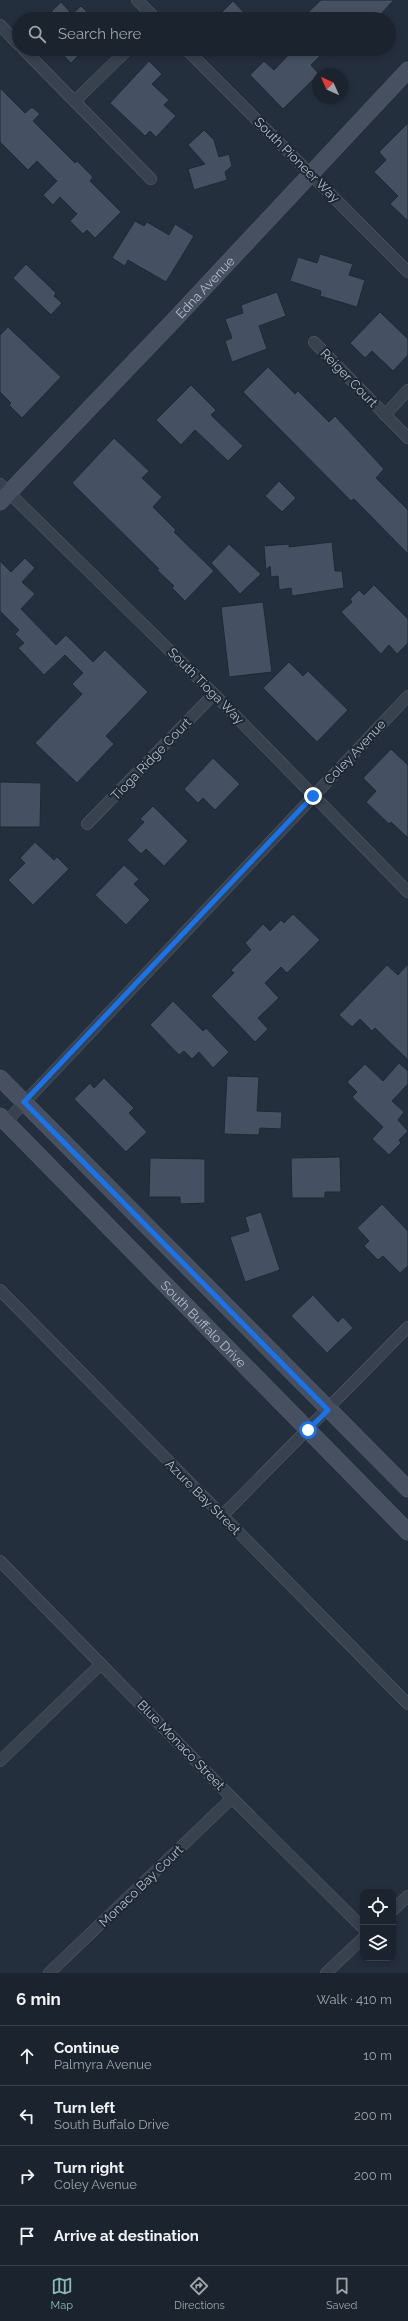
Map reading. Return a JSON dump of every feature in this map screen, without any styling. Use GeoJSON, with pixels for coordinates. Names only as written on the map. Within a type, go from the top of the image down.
{"type":"FeatureCollection","features":[{"type":"Feature","properties":{"kind":"main road","name":"Edna Avenue"},"geometry":{"type":"LineString","coordinates":[[3,493],[311,174],[408,70]]}},
{"type":"Feature","properties":{"kind":"main road"},"geometry":{"type":"LineString","coordinates":[[0,1078],[408,1489]]}},
{"type":"Feature","properties":{"kind":"main road","name":"South Buffalo Drive"},"geometry":{"type":"LineString","coordinates":[[3,1119],[408,1532]]}},
{"type":"Feature","properties":{"kind":"street"},"geometry":{"type":"LineString","coordinates":[[137,0],[149,12]]}},
{"type":"Feature","properties":{"kind":"street"},"geometry":{"type":"LineString","coordinates":[[0,25],[12,38]]}},
{"type":"Feature","properties":{"kind":"street"},"geometry":{"type":"LineString","coordinates":[[30,56],[151,179]]}},
{"type":"Feature","properties":{"kind":"street"},"geometry":{"type":"LineString","coordinates":[[75,101],[121,56]]}},
{"type":"Feature","properties":{"kind":"street","name":"South Pioneer Way"},"geometry":{"type":"LineString","coordinates":[[193,56],[408,272]]}},
{"type":"Feature","properties":{"kind":"street","name":"Reiger Court"},"geometry":{"type":"LineString","coordinates":[[314,342],[408,438]]}},
{"type":"Feature","properties":{"kind":"street","name":"Reiger Court"},"geometry":{"type":"LineString","coordinates":[[385,415],[408,390]]}},
{"type":"Feature","properties":{"kind":"street","name":"South Tioga Way"},"geometry":{"type":"LineString","coordinates":[[3,493],[214,694],[408,892]]}},
{"type":"Feature","properties":{"kind":"street","name":"Tioga Ridge Court"},"geometry":{"type":"LineString","coordinates":[[87,824],[214,694]]}},
{"type":"Feature","properties":{"kind":"street","name":"Coley Avenue"},"geometry":{"type":"LineString","coordinates":[[3,1119],[24,1102],[408,696]]}},
{"type":"Feature","properties":{"kind":"street","name":"Azure Bay Street"},"geometry":{"type":"LineString","coordinates":[[0,1290],[408,1704]]}},
{"type":"Feature","properties":{"kind":"street"},"geometry":{"type":"LineString","coordinates":[[222,1516],[408,1327]]}},
{"type":"Feature","properties":{"kind":"street","name":"Blue Monaco Street"},"geometry":{"type":"LineString","coordinates":[[0,1561],[232,1798],[360,1925]]}},
{"type":"Feature","properties":{"kind":"street"},"geometry":{"type":"LineString","coordinates":[[0,1761],[101,1664]]}},
{"type":"Feature","properties":{"kind":"street","name":"Monaco Bay Court"},"geometry":{"type":"LineString","coordinates":[[49,1973],[232,1798]]}},
{"type":"Feature","properties":{"kind":"street"},"geometry":{"type":"LineString","coordinates":[[396,1907],[408,1896]]}},
{"type":"Feature","properties":{"kind":"street"},"geometry":{"type":"LineString","coordinates":[[326,1973],[360,1941]]}},
{"type":"Feature","properties":{"kind":"building"},"geometry":{"type":"Polygon","coordinates":[[[321,0],[394,0],[383,12],[308,12],[321,0]]]}},
{"type":"Feature","properties":{"kind":"building"},"geometry":{"type":"Polygon","coordinates":[[[233,1],[243,12],[222,12],[233,1]]]}},
{"type":"Feature","properties":{"kind":"building"},"geometry":{"type":"Polygon","coordinates":[[[61,2],[70,12],[51,12],[61,2]]]}},
{"type":"Feature","properties":{"kind":"building"},"geometry":{"type":"Polygon","coordinates":[[[81,6],[87,12],[74,12],[81,6]]]}},
{"type":"Feature","properties":{"kind":"building"},"geometry":{"type":"Polygon","coordinates":[[[64,56],[78,56],[71,63],[64,56]]]}},
{"type":"Feature","properties":{"kind":"building"},"geometry":{"type":"Polygon","coordinates":[[[287,56],[320,56],[311,65],[314,68],[312,68],[312,81],[283,109],[250,75],[264,61],[274,70],[287,56]]]}},
{"type":"Feature","properties":{"kind":"building"},"geometry":{"type":"Polygon","coordinates":[[[149,61],[162,74],[152,84],[169,100],[164,105],[176,116],[156,137],[150,131],[145,136],[110,103],[149,61]]]}},
{"type":"Feature","properties":{"kind":"building"},"geometry":{"type":"Polygon","coordinates":[[[0,88],[25,113],[32,107],[40,114],[33,121],[75,163],[77,161],[93,177],[90,181],[121,212],[95,238],[87,230],[83,234],[70,221],[77,214],[60,197],[53,205],[43,195],[57,181],[37,161],[28,170],[0,142],[0,88]]]}},
{"type":"Feature","properties":{"kind":"building"},"geometry":{"type":"Polygon","coordinates":[[[408,123],[408,221],[390,204],[398,196],[374,172],[386,160],[379,152],[408,123]]]}},
{"type":"Feature","properties":{"kind":"building"},"geometry":{"type":"Polygon","coordinates":[[[204,130],[214,140],[219,157],[229,154],[232,166],[225,172],[227,180],[194,190],[188,169],[205,164],[188,145],[204,130]]]}},
{"type":"Feature","properties":{"kind":"building"},"geometry":{"type":"Polygon","coordinates":[[[135,221],[144,226],[147,222],[169,235],[175,224],[194,236],[166,282],[128,260],[125,266],[112,258],[135,221]]]}},
{"type":"Feature","properties":{"kind":"building"},"geometry":{"type":"Polygon","coordinates":[[[320,254],[353,264],[349,275],[365,280],[357,307],[320,296],[321,291],[290,281],[298,257],[317,263],[320,254]]]}},
{"type":"Feature","properties":{"kind":"building"},"geometry":{"type":"Polygon","coordinates":[[[26,264],[56,293],[54,296],[62,303],[51,315],[13,278],[26,264]]]}},
{"type":"Feature","properties":{"kind":"building"},"geometry":{"type":"Polygon","coordinates":[[[277,292],[286,316],[259,326],[267,349],[232,362],[225,341],[232,338],[225,319],[243,313],[241,305],[277,292]]]}},
{"type":"Feature","properties":{"kind":"building"},"geometry":{"type":"Polygon","coordinates":[[[380,312],[408,339],[408,355],[393,371],[372,351],[365,358],[350,343],[380,312]]]}},
{"type":"Feature","properties":{"kind":"building"},"geometry":{"type":"Polygon","coordinates":[[[8,327],[61,377],[22,418],[9,405],[11,403],[0,392],[0,335],[8,327]]]}},
{"type":"Feature","properties":{"kind":"building"},"geometry":{"type":"Polygon","coordinates":[[[268,367],[295,394],[298,391],[329,422],[335,416],[384,469],[376,478],[408,510],[408,554],[354,499],[351,501],[243,392],[268,367]]]}},
{"type":"Feature","properties":{"kind":"building"},"geometry":{"type":"Polygon","coordinates":[[[191,385],[216,410],[211,415],[243,446],[228,461],[195,430],[181,445],[156,420],[191,385]]]}},
{"type":"Feature","properties":{"kind":"building"},"geometry":{"type":"Polygon","coordinates":[[[114,438],[149,471],[142,478],[162,497],[153,507],[176,530],[174,532],[214,571],[185,601],[172,588],[174,586],[157,570],[159,569],[72,483],[114,438]]]}},
{"type":"Feature","properties":{"kind":"building"},"geometry":{"type":"Polygon","coordinates":[[[279,481],[296,498],[282,512],[265,496],[279,481]]]}},
{"type":"Feature","properties":{"kind":"building"},"geometry":{"type":"Polygon","coordinates":[[[332,542],[335,571],[342,571],[344,588],[292,596],[291,588],[279,590],[278,576],[271,577],[270,566],[266,570],[264,546],[289,544],[289,547],[332,542]]]}},
{"type":"Feature","properties":{"kind":"building"},"geometry":{"type":"Polygon","coordinates":[[[229,544],[261,574],[240,594],[211,563],[229,544]]]}},
{"type":"Feature","properties":{"kind":"building"},"geometry":{"type":"Polygon","coordinates":[[[25,558],[35,568],[22,582],[35,594],[21,609],[56,645],[66,635],[93,662],[105,650],[148,692],[106,736],[114,744],[77,783],[35,743],[82,694],[72,684],[83,673],[65,655],[44,675],[18,648],[24,643],[15,634],[19,630],[0,611],[0,561],[11,572],[25,558]]]}},
{"type":"Feature","properties":{"kind":"building"},"geometry":{"type":"Polygon","coordinates":[[[374,585],[408,619],[408,643],[397,654],[389,645],[381,654],[341,612],[352,602],[350,599],[359,590],[364,595],[374,585]]]}},
{"type":"Feature","properties":{"kind":"building"},"geometry":{"type":"Polygon","coordinates":[[[263,602],[272,672],[229,677],[221,607],[263,602]]]}},
{"type":"Feature","properties":{"kind":"building"},"geometry":{"type":"Polygon","coordinates":[[[289,662],[303,676],[308,671],[348,710],[317,742],[263,688],[289,662]]]}},
{"type":"Feature","properties":{"kind":"building"},"geometry":{"type":"Polygon","coordinates":[[[391,749],[408,765],[408,838],[391,822],[389,824],[366,802],[376,791],[363,778],[391,749]]]}},
{"type":"Feature","properties":{"kind":"building"},"geometry":{"type":"Polygon","coordinates":[[[213,758],[240,784],[215,810],[203,798],[198,803],[184,789],[213,758]]]}},
{"type":"Feature","properties":{"kind":"building"},"geometry":{"type":"Polygon","coordinates":[[[0,782],[41,783],[40,827],[0,827],[0,782]]]}},
{"type":"Feature","properties":{"kind":"building"},"geometry":{"type":"Polygon","coordinates":[[[153,806],[188,841],[164,866],[146,849],[141,854],[127,840],[144,822],[140,819],[153,806]]]}},
{"type":"Feature","properties":{"kind":"building"},"geometry":{"type":"Polygon","coordinates":[[[35,842],[54,860],[57,857],[69,869],[33,905],[8,880],[25,863],[20,858],[35,842]]]}},
{"type":"Feature","properties":{"kind":"building"},"geometry":{"type":"Polygon","coordinates":[[[124,865],[139,879],[134,884],[150,900],[126,925],[95,895],[124,865]]]}},
{"type":"Feature","properties":{"kind":"building"},"geometry":{"type":"Polygon","coordinates":[[[293,914],[320,940],[287,973],[281,967],[265,983],[279,998],[258,1018],[268,1029],[255,1042],[211,996],[234,973],[231,970],[251,950],[245,943],[263,924],[270,931],[281,920],[284,923],[293,914]]]}},
{"type":"Feature","properties":{"kind":"building"},"geometry":{"type":"Polygon","coordinates":[[[408,964],[408,1060],[375,1028],[372,1031],[360,1019],[352,1027],[339,1015],[387,965],[398,975],[408,964]]]}},
{"type":"Feature","properties":{"kind":"building"},"geometry":{"type":"Polygon","coordinates":[[[173,1001],[203,1031],[206,1028],[229,1052],[213,1068],[199,1052],[192,1059],[184,1051],[179,1055],[150,1025],[173,1001]]]}},
{"type":"Feature","properties":{"kind":"building"},"geometry":{"type":"Polygon","coordinates":[[[399,1063],[408,1071],[408,1084],[392,1101],[404,1112],[398,1120],[408,1131],[399,1140],[401,1143],[389,1155],[372,1139],[383,1127],[352,1097],[357,1092],[347,1082],[365,1064],[383,1081],[399,1063]]]}},
{"type":"Feature","properties":{"kind":"building"},"geometry":{"type":"Polygon","coordinates":[[[227,1076],[259,1077],[257,1111],[282,1112],[281,1129],[260,1128],[259,1135],[224,1134],[227,1076]]]}},
{"type":"Feature","properties":{"kind":"building"},"geometry":{"type":"Polygon","coordinates":[[[104,1078],[134,1108],[129,1113],[147,1132],[126,1152],[74,1099],[90,1083],[94,1088],[104,1078]]]}},
{"type":"Feature","properties":{"kind":"building"},"geometry":{"type":"Polygon","coordinates":[[[340,1157],[341,1192],[325,1192],[325,1198],[292,1198],[291,1158],[340,1157]]]}},
{"type":"Feature","properties":{"kind":"building"},"geometry":{"type":"Polygon","coordinates":[[[150,1158],[205,1159],[205,1203],[180,1204],[180,1197],[149,1197],[150,1158]]]}},
{"type":"Feature","properties":{"kind":"building"},"geometry":{"type":"Polygon","coordinates":[[[382,1204],[408,1231],[408,1266],[400,1273],[383,1256],[378,1260],[364,1246],[369,1241],[357,1228],[382,1204]]]}},
{"type":"Feature","properties":{"kind":"building"},"geometry":{"type":"Polygon","coordinates":[[[261,1212],[280,1270],[245,1282],[230,1237],[249,1231],[245,1217],[261,1212]]]}},
{"type":"Feature","properties":{"kind":"building"},"geometry":{"type":"Polygon","coordinates":[[[313,1295],[338,1322],[343,1317],[353,1328],[327,1353],[291,1316],[313,1295]]]}},
{"type":"Feature","properties":{"kind":"route"},"geometry":{"type":"LineString","coordinates":[[308,1430],[328,1410],[24,1102],[313,796]]}}]}
